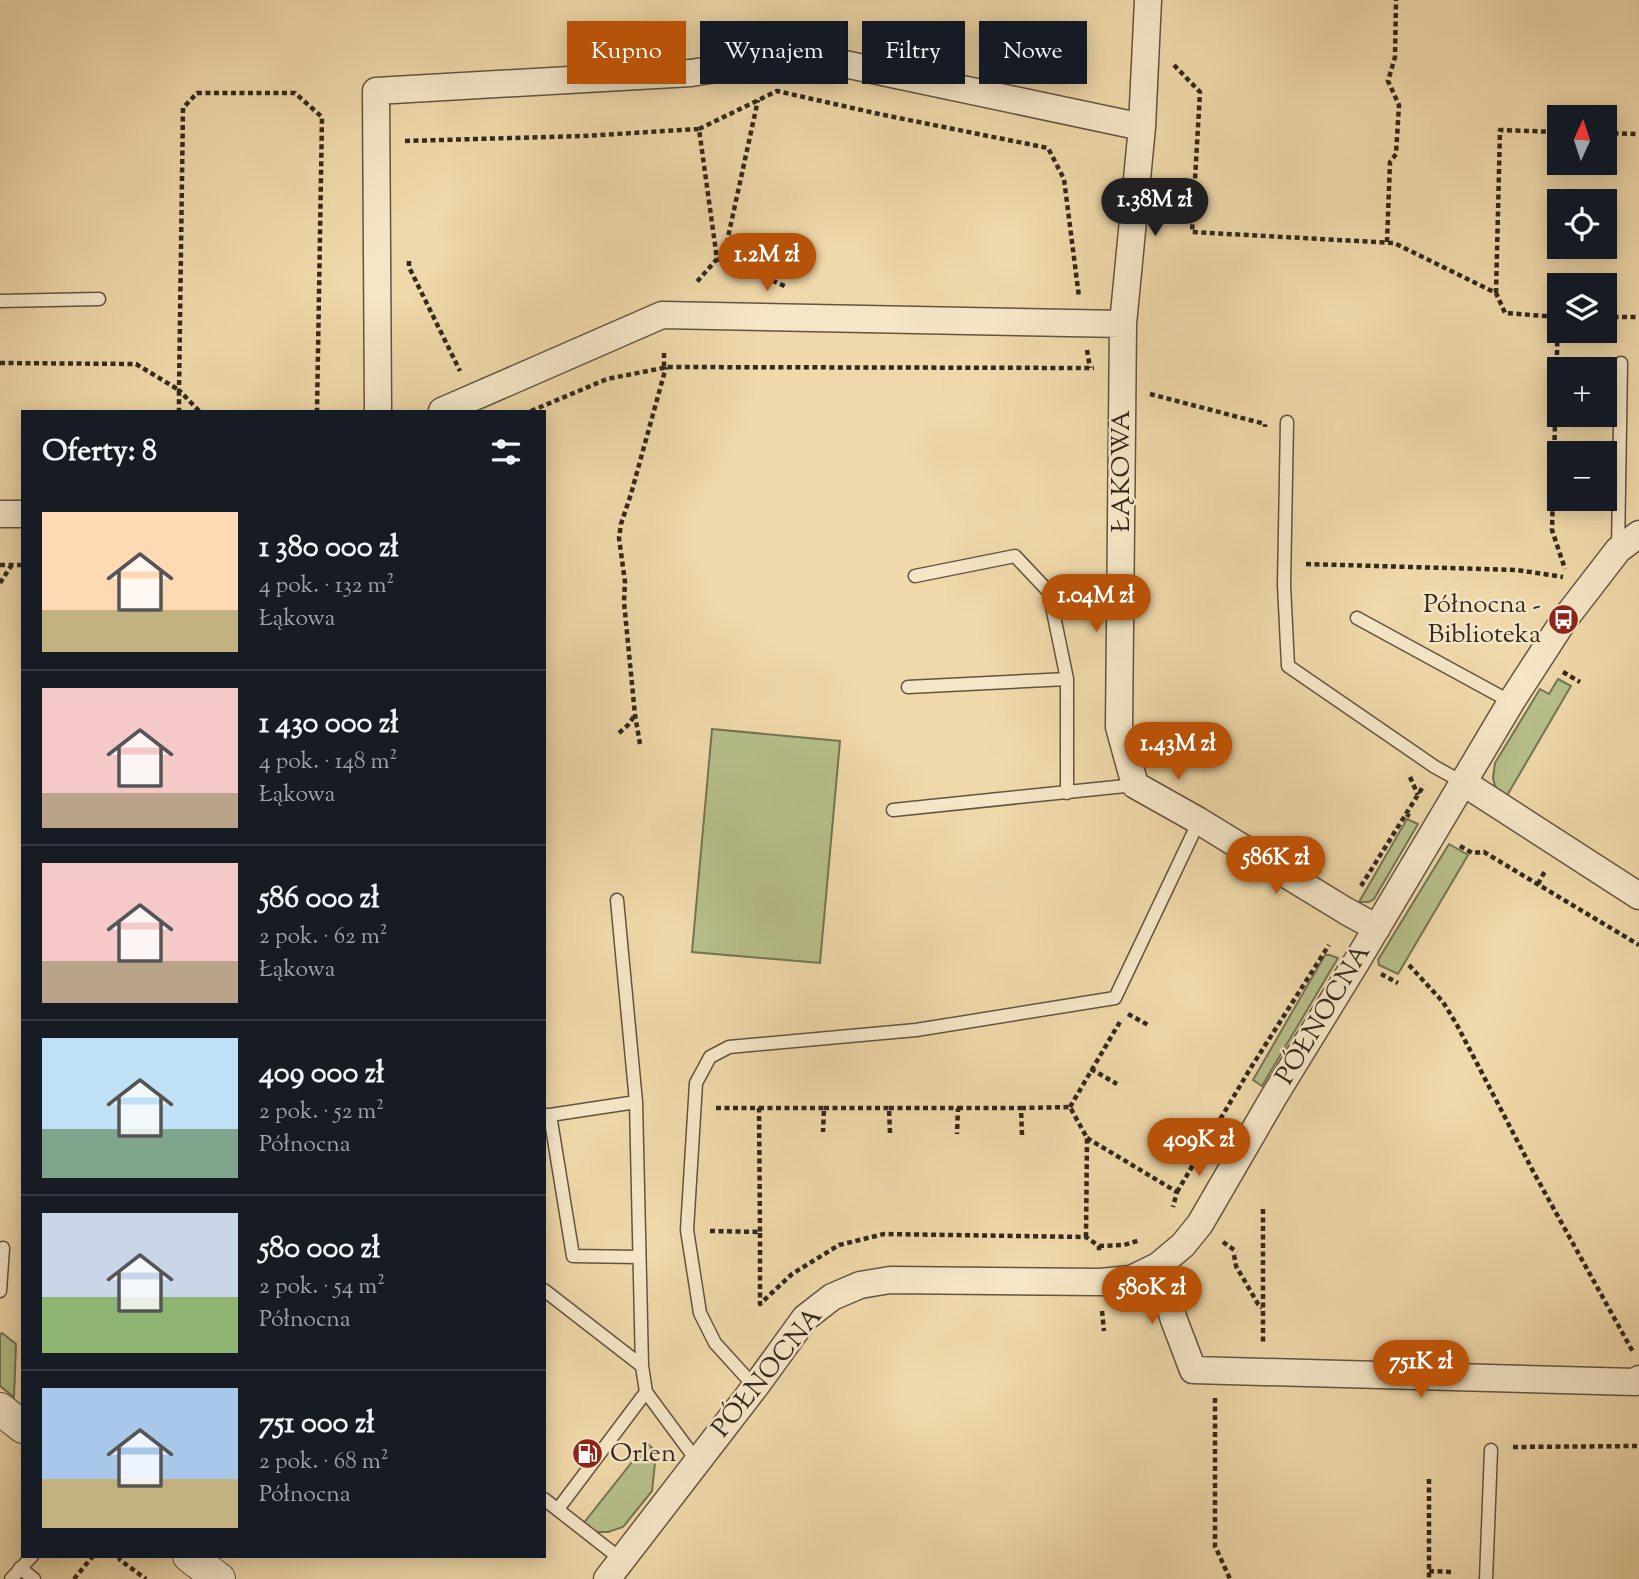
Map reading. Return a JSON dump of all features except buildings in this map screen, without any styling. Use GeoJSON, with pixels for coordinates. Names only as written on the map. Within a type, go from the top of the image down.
{"type":"FeatureCollection","features":[{"type":"Feature","properties":{"kind":"street","name":"ŁĄKOWA"},"geometry":{"type":"LineString","coordinates":[[1135,785],[1119,727],[1123,324],[1142,127],[1148,0]]}},
{"type":"Feature","properties":{"kind":"street"},"geometry":{"type":"LineString","coordinates":[[378,410],[376,91],[691,73],[802,55],[1142,127]]}},
{"type":"Feature","properties":{"kind":"street"},"geometry":{"type":"LineString","coordinates":[[444,410],[662,315],[1123,324]]}},
{"type":"Feature","properties":{"kind":"street"},"geometry":{"type":"LineString","coordinates":[[0,514],[21,514]]}},
{"type":"Feature","properties":{"kind":"street","name":"PÓŁNOCNA"},"geometry":{"type":"LineString","coordinates":[[614,1569],[806,1318],[832,1297],[860,1285],[890,1280],[1100,1282],[1131,1279],[1158,1266],[1183,1245],[1199,1224],[1511,702],[1563,621],[1618,550],[1639,534]]}},
{"type":"Feature","properties":{"kind":"street"},"geometry":{"type":"LineString","coordinates":[[1464,783],[1639,896]]}},
{"type":"Feature","properties":{"kind":"street"},"geometry":{"type":"LineString","coordinates":[[1135,785],[1377,928]]}},
{"type":"Feature","properties":{"kind":"street"},"geometry":{"type":"LineString","coordinates":[[1158,1266],[1193,1370],[1634,1382],[1637,1367]]}},
{"type":"Feature","properties":{"kind":"street"},"geometry":{"type":"LineString","coordinates":[[0,1409],[21,1425]]}},
{"type":"Feature","properties":{"kind":"street"},"geometry":{"type":"LineString","coordinates":[[192,1558],[219,1579]]}},
{"type":"Feature","properties":{"kind":"lane"},"geometry":{"type":"LineString","coordinates":[[0,301],[99,299]]}},
{"type":"Feature","properties":{"kind":"lane"},"geometry":{"type":"LineString","coordinates":[[1618,550],[1621,363]]}},
{"type":"Feature","properties":{"kind":"lane"},"geometry":{"type":"LineString","coordinates":[[1287,422],[1284,563],[1288,666],[1434,767],[1464,783]]}},
{"type":"Feature","properties":{"kind":"lane"},"geometry":{"type":"LineString","coordinates":[[915,576],[1015,556],[1049,592],[1067,679],[1067,793]]}},
{"type":"Feature","properties":{"kind":"lane"},"geometry":{"type":"LineString","coordinates":[[1357,618],[1511,702]]}},
{"type":"Feature","properties":{"kind":"lane"},"geometry":{"type":"LineString","coordinates":[[908,687],[1067,679]]}},
{"type":"Feature","properties":{"kind":"lane"},"geometry":{"type":"LineString","coordinates":[[893,810],[1135,785]]}},
{"type":"Feature","properties":{"kind":"lane"},"geometry":{"type":"LineString","coordinates":[[755,1387],[715,1343],[700,1313],[687,1230],[696,1083],[710,1057],[729,1047],[916,1030],[1115,998],[1199,821]]}},
{"type":"Feature","properties":{"kind":"lane"},"geometry":{"type":"LineString","coordinates":[[617,900],[636,1102],[642,1366],[646,1392],[696,1461]]}},
{"type":"Feature","properties":{"kind":"lane"},"geometry":{"type":"LineString","coordinates":[[636,1102],[547,1115],[573,1256],[639,1257]]}},
{"type":"Feature","properties":{"kind":"lane"},"geometry":{"type":"LineString","coordinates":[[0,1291],[2,1248]]}},
{"type":"Feature","properties":{"kind":"lane"},"geometry":{"type":"LineString","coordinates":[[546,1292],[642,1366]]}},
{"type":"Feature","properties":{"kind":"lane"},"geometry":{"type":"LineString","coordinates":[[558,1509],[646,1392]]}},
{"type":"Feature","properties":{"kind":"lane"},"geometry":{"type":"LineString","coordinates":[[1486,1579],[1491,1450]]}},
{"type":"Feature","properties":{"kind":"lane"},"geometry":{"type":"LineString","coordinates":[[546,1500],[558,1509],[614,1569]]}},
{"type":"Feature","properties":{"kind":"lane"},"geometry":{"type":"LineString","coordinates":[[11,1579],[30,1558]]}},
{"type":"Feature","properties":{"kind":"lane"},"geometry":{"type":"LineString","coordinates":[[20,1568],[34,1579]]}},
{"type":"Feature","properties":{"kind":"path"},"geometry":{"type":"LineString","coordinates":[[1387,242],[1390,162],[1396,154],[1399,105],[1388,81],[1395,57],[1396,0]]}},
{"type":"Feature","properties":{"kind":"path"},"geometry":{"type":"LineString","coordinates":[[1170,61],[1200,92],[1192,232],[1394,243],[1496,293]]}},
{"type":"Feature","properties":{"kind":"path"},"geometry":{"type":"LineString","coordinates":[[404,141],[583,136],[699,129],[778,91],[1048,148],[1064,179],[1080,301]]}},
{"type":"Feature","properties":{"kind":"path"},"geometry":{"type":"LineString","coordinates":[[179,410],[183,108],[197,93],[295,93],[322,117],[317,410]]}},
{"type":"Feature","properties":{"kind":"path"},"geometry":{"type":"LineString","coordinates":[[695,284],[720,260],[758,100]]}},
{"type":"Feature","properties":{"kind":"path"},"geometry":{"type":"LineString","coordinates":[[699,129],[720,260]]}},
{"type":"Feature","properties":{"kind":"path"},"geometry":{"type":"LineString","coordinates":[[1547,132],[1500,130],[1496,293],[1505,313],[1547,316]]}},
{"type":"Feature","properties":{"kind":"path"},"geometry":{"type":"LineString","coordinates":[[1617,133],[1639,134]]}},
{"type":"Feature","properties":{"kind":"path"},"geometry":{"type":"LineString","coordinates":[[409,253],[410,267],[460,371]]}},
{"type":"Feature","properties":{"kind":"path"},"geometry":{"type":"LineString","coordinates":[[720,260],[794,290]]}},
{"type":"Feature","properties":{"kind":"path"},"geometry":{"type":"LineString","coordinates":[[1617,317],[1639,317]]}},
{"type":"Feature","properties":{"kind":"path"},"geometry":{"type":"LineString","coordinates":[[1284,563],[1517,570],[1568,578],[1552,530],[1557,343]]}},
{"type":"Feature","properties":{"kind":"path"},"geometry":{"type":"LineString","coordinates":[[640,744],[619,538],[665,367],[664,353]]}},
{"type":"Feature","properties":{"kind":"path"},"geometry":{"type":"LineString","coordinates":[[0,363],[136,365],[179,390],[198,410]]}},
{"type":"Feature","properties":{"kind":"path"},"geometry":{"type":"LineString","coordinates":[[533,410],[607,379],[665,367],[1123,368]]}},
{"type":"Feature","properties":{"kind":"path"},"geometry":{"type":"LineString","coordinates":[[0,565],[21,565]]}},
{"type":"Feature","properties":{"kind":"path"},"geometry":{"type":"LineString","coordinates":[[0,583],[12,565]]}},
{"type":"Feature","properties":{"kind":"path"},"geometry":{"type":"LineString","coordinates":[[1562,672],[1580,682]]}},
{"type":"Feature","properties":{"kind":"path"},"geometry":{"type":"LineString","coordinates":[[619,733],[635,715]]}},
{"type":"Feature","properties":{"kind":"path"},"geometry":{"type":"LineString","coordinates":[[1472,853],[1484,852],[1639,945]]}},
{"type":"Feature","properties":{"kind":"path"},"geometry":{"type":"LineString","coordinates":[[1538,884],[1549,863]]}},
{"type":"Feature","properties":{"kind":"path"},"geometry":{"type":"LineString","coordinates":[[1167,1215],[1174,1206],[1177,1192],[1250,1069],[1329,945]]}},
{"type":"Feature","properties":{"kind":"path"},"geometry":{"type":"LineString","coordinates":[[1409,965],[1443,1002],[1457,1025],[1637,1367]]}},
{"type":"Feature","properties":{"kind":"path"},"geometry":{"type":"LineString","coordinates":[[1070,1107],[1125,1012],[1150,1026]]}},
{"type":"Feature","properties":{"kind":"path"},"geometry":{"type":"LineString","coordinates":[[1091,1069],[1117,1084]]}},
{"type":"Feature","properties":{"kind":"path"},"geometry":{"type":"LineString","coordinates":[[695,1107],[1070,1107]]}},
{"type":"Feature","properties":{"kind":"path"},"geometry":{"type":"LineString","coordinates":[[1070,1107],[1087,1138],[1086,1237]]}},
{"type":"Feature","properties":{"kind":"path"},"geometry":{"type":"LineString","coordinates":[[759,1108],[760,1232]]}},
{"type":"Feature","properties":{"kind":"path"},"geometry":{"type":"LineString","coordinates":[[823,1132],[824,1108]]}},
{"type":"Feature","properties":{"kind":"path"},"geometry":{"type":"LineString","coordinates":[[889,1108],[890,1133]]}},
{"type":"Feature","properties":{"kind":"path"},"geometry":{"type":"LineString","coordinates":[[957,1134],[958,1108]]}},
{"type":"Feature","properties":{"kind":"path"},"geometry":{"type":"LineString","coordinates":[[1021,1108],[1021,1135]]}},
{"type":"Feature","properties":{"kind":"path"},"geometry":{"type":"LineString","coordinates":[[1087,1138],[1177,1192]]}},
{"type":"Feature","properties":{"kind":"path"},"geometry":{"type":"LineString","coordinates":[[1263,1209],[1263,1356]]}},
{"type":"Feature","properties":{"kind":"path"},"geometry":{"type":"LineString","coordinates":[[1099,1246],[1124,1245],[1145,1238]]}},
{"type":"Feature","properties":{"kind":"path"},"geometry":{"type":"LineString","coordinates":[[1234,1255],[1236,1266],[1263,1309]]}},
{"type":"Feature","properties":{"kind":"path"},"geometry":{"type":"LineString","coordinates":[[1215,1390],[1215,1546],[1230,1579]]}},
{"type":"Feature","properties":{"kind":"path"},"geometry":{"type":"LineString","coordinates":[[1513,1447],[1639,1446]]}},
{"type":"Feature","properties":{"kind":"path"},"geometry":{"type":"LineString","coordinates":[[1429,1479],[1429,1579]]}},
{"type":"Feature","properties":{"kind":"path"},"geometry":{"type":"LineString","coordinates":[[74,1579],[91,1558]]}},
{"type":"Feature","properties":{"kind":"path"},"geometry":{"type":"LineString","coordinates":[[119,1558],[146,1579]]}},
{"type":"Feature","properties":{"kind":"path"},"geometry":{"type":"LineString","coordinates":[[1429,1572],[1453,1572]]}},
{"type":"Feature","properties":{"kind":"green space"},"geometry":{"type":"Polygon","coordinates":[[[1558,679],[1571,686],[1505,799],[1495,786],[1495,763],[1540,689],[1549,694],[1558,679]]]}},
{"type":"Feature","properties":{"kind":"green space"},"geometry":{"type":"Polygon","coordinates":[[[712,729],[840,741],[820,963],[692,952],[712,729]]]}},
{"type":"Feature","properties":{"kind":"green space"},"geometry":{"type":"Polygon","coordinates":[[[1407,819],[1418,824],[1374,899],[1359,902],[1407,819]]]}},
{"type":"Feature","properties":{"kind":"green space"},"geometry":{"type":"Polygon","coordinates":[[[1449,844],[1468,855],[1398,974],[1379,965],[1378,960],[1449,844]]]}},
{"type":"Feature","properties":{"kind":"green space"},"geometry":{"type":"Polygon","coordinates":[[[1325,955],[1338,958],[1262,1086],[1253,1080],[1325,955]]]}},
{"type":"Feature","properties":{"kind":"green space"},"geometry":{"type":"Polygon","coordinates":[[[2,1333],[16,1344],[14,1397],[0,1386],[2,1333]]]}},
{"type":"Feature","properties":{"kind":"green space"},"geometry":{"type":"Polygon","coordinates":[[[647,1443],[653,1449],[655,1463],[652,1491],[623,1527],[608,1532],[595,1532],[583,1524],[647,1443]]]}},
{"type":"Feature","properties":{"kind":"place","name":"Północna - Biblioteka"},"geometry":{"type":"Point","coordinates":[1564,620]}},
{"type":"Feature","properties":{"kind":"place","name":"Orlen"},"geometry":{"type":"Point","coordinates":[587,1454]}}]}
